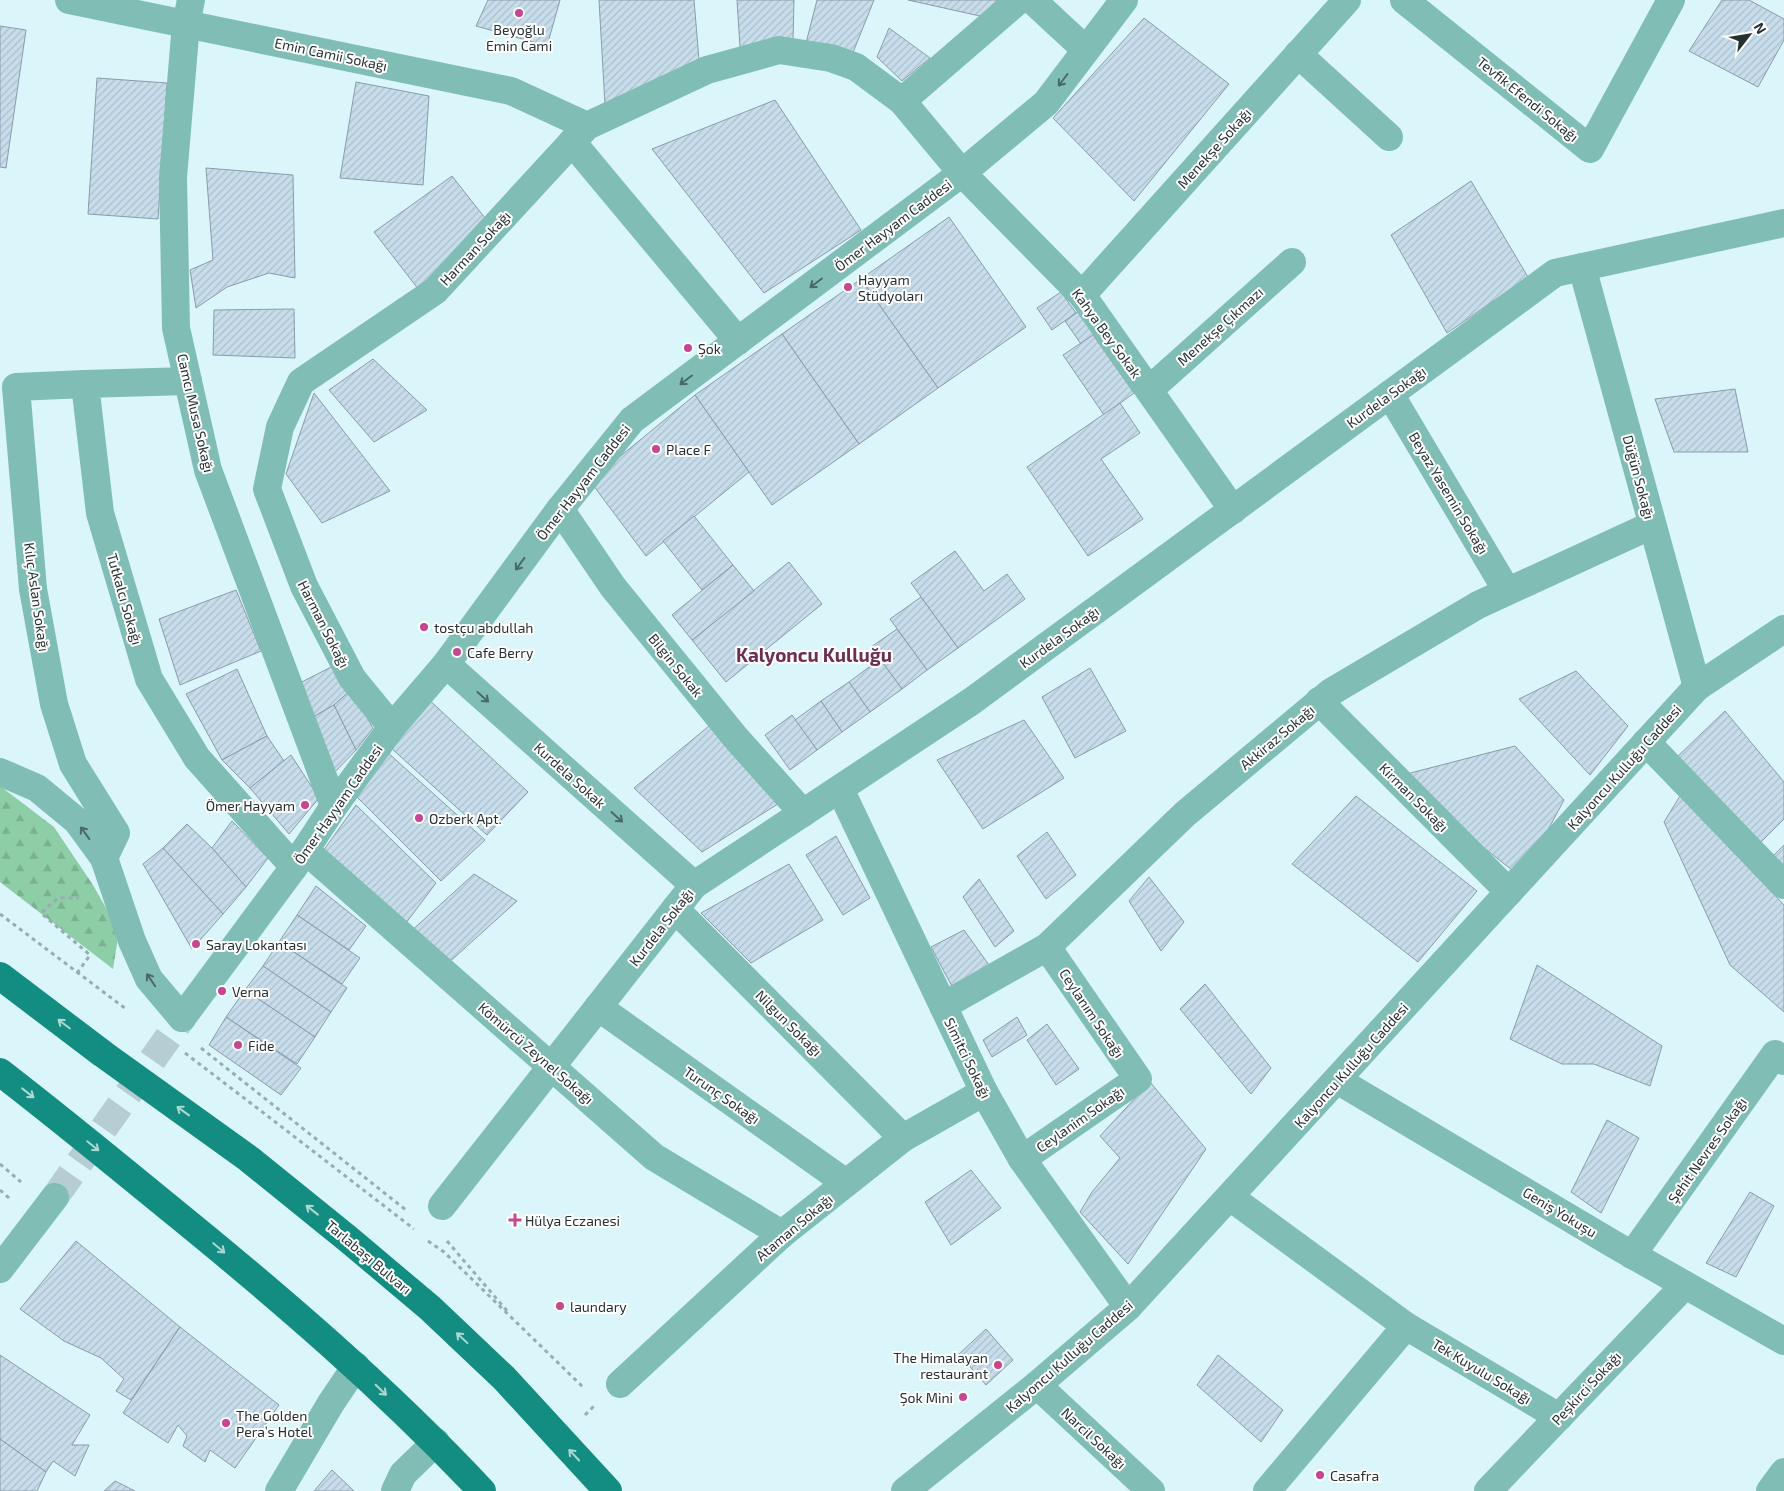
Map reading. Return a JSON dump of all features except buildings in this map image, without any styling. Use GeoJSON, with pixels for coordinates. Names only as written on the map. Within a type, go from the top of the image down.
{"type":"FeatureCollection","features":[{"type":"Feature","properties":{"kind":"main road","name":"Tarlabaşı Bulvarı"},"geometry":{"type":"LineString","coordinates":[[0,976],[103,1054],[249,1159],[430,1308],[504,1378],[608,1491]]}},
{"type":"Feature","properties":{"kind":"main road"},"geometry":{"type":"LineString","coordinates":[[0,1072],[246,1271],[356,1366],[436,1442],[482,1491]]}},
{"type":"Feature","properties":{"kind":"street","name":"Emin Camii Sokağı"},"geometry":{"type":"LineString","coordinates":[[69,0],[189,12],[511,92],[580,134]]}},
{"type":"Feature","properties":{"kind":"street"},"geometry":{"type":"LineString","coordinates":[[902,101],[1019,0]]}},
{"type":"Feature","properties":{"kind":"street"},"geometry":{"type":"LineString","coordinates":[[1032,0],[1086,50]]}},
{"type":"Feature","properties":{"kind":"street","name":"Ömer Hayyam Caddesi"},"geometry":{"type":"LineString","coordinates":[[104,858],[132,941],[149,979],[182,1018],[392,727],[446,664],[560,509],[632,420],[962,173],[1046,103],[1124,0]]}},
{"type":"Feature","properties":{"kind":"street","name":"Menekşe Sokağı"},"geometry":{"type":"LineString","coordinates":[[1082,296],[1347,0]]}},
{"type":"Feature","properties":{"kind":"street","name":"Tevfik Efendi Sokağı"},"geometry":{"type":"LineString","coordinates":[[1404,0],[1590,149],[1671,0]]}},
{"type":"Feature","properties":{"kind":"street","name":"Camcı Musa Sokağı"},"geometry":{"type":"LineString","coordinates":[[189,12],[172,177],[176,328],[208,470],[334,806]]}},
{"type":"Feature","properties":{"kind":"street","name":"Harman Sokağı"},"geometry":{"type":"LineString","coordinates":[[392,727],[352,678],[304,586],[267,489],[280,427],[301,382],[435,291],[580,134],[708,70],[779,50],[831,58],[856,67],[902,101],[962,173]]}},
{"type":"Feature","properties":{"kind":"street"},"geometry":{"type":"LineString","coordinates":[[1298,54],[1388,137]]}},
{"type":"Feature","properties":{"kind":"street"},"geometry":{"type":"LineString","coordinates":[[580,134],[738,341]]}},
{"type":"Feature","properties":{"kind":"street","name":"Kahya Bey Sokak"},"geometry":{"type":"LineString","coordinates":[[962,173],[1082,296],[1233,510]]}},
{"type":"Feature","properties":{"kind":"street","name":"Kurdela Sokağı"},"geometry":{"type":"LineString","coordinates":[[442,1206],[694,885],[972,701],[1555,273],[1784,223]]}},
{"type":"Feature","properties":{"kind":"street","name":"Menekşe Çıkmazı"},"geometry":{"type":"LineString","coordinates":[[1149,390],[1292,262]]}},
{"type":"Feature","properties":{"kind":"street","name":"Düğün Sokağı"},"geometry":{"type":"LineString","coordinates":[[1582,267],[1697,687]]}},
{"type":"Feature","properties":{"kind":"street"},"geometry":{"type":"LineString","coordinates":[[85,384],[188,381]]}},
{"type":"Feature","properties":{"kind":"street","name":"Kılıç Aslan Sokağı"},"geometry":{"type":"LineString","coordinates":[[85,384],[8,387],[33,589],[54,704],[74,764],[116,833],[104,858]]}},
{"type":"Feature","properties":{"kind":"street","name":"Tutkalcı Sokağı"},"geometry":{"type":"LineString","coordinates":[[85,384],[100,513],[149,679],[197,758],[299,858]]}},
{"type":"Feature","properties":{"kind":"street","name":"Beyaz Yasemin Sokağı"},"geometry":{"type":"LineString","coordinates":[[1390,394],[1507,591]]}},
{"type":"Feature","properties":{"kind":"street","name":"Bilgin Sokak"},"geometry":{"type":"LineString","coordinates":[[560,509],[612,587],[735,737],[803,813]]}},
{"type":"Feature","properties":{"kind":"street","name":"Akkiraz Sokağı"},"geometry":{"type":"LineString","coordinates":[[943,1006],[1047,947],[1185,814],[1331,692],[1470,610],[1507,591],[1652,525]]}},
{"type":"Feature","properties":{"kind":"street","name":"Kalyoncu Kulluğu Caddesi"},"geometry":{"type":"LineString","coordinates":[[905,1491],[1037,1385],[1128,1307],[1697,687],[1784,629]]}},
{"type":"Feature","properties":{"kind":"street","name":"Kurdela Sokak"},"geometry":{"type":"LineString","coordinates":[[446,664],[694,885]]}},
{"type":"Feature","properties":{"kind":"street","name":"Kirman Sokağı"},"geometry":{"type":"LineString","coordinates":[[1319,702],[1509,892]]}},
{"type":"Feature","properties":{"kind":"street"},"geometry":{"type":"LineString","coordinates":[[1646,742],[1784,885]]}},
{"type":"Feature","properties":{"kind":"street"},"geometry":{"type":"LineString","coordinates":[[0,772],[36,788],[77,821],[104,858]]}},
{"type":"Feature","properties":{"kind":"street","name":"Simitci Sokağı"},"geometry":{"type":"LineString","coordinates":[[840,789],[984,1092],[1022,1159],[1128,1307]]}},
{"type":"Feature","properties":{"kind":"street","name":"Kömürcü Zeynel Sokağı"},"geometry":{"type":"LineString","coordinates":[[299,858],[551,1066],[654,1157],[782,1234]]}},
{"type":"Feature","properties":{"kind":"street","name":"Nilgun Sokağı"},"geometry":{"type":"LineString","coordinates":[[675,909],[903,1138]]}},
{"type":"Feature","properties":{"kind":"street","name":"Ceylanım Sokağı"},"geometry":{"type":"LineString","coordinates":[[1047,947],[1138,1079]]}},
{"type":"Feature","properties":{"kind":"street","name":"Turunç Sokağı"},"geometry":{"type":"LineString","coordinates":[[598,1007],[846,1183]]}},
{"type":"Feature","properties":{"kind":"street","name":"Şehit Nevres Sokağı"},"geometry":{"type":"LineString","coordinates":[[1632,1255],[1775,1054],[1784,1061]]}},
{"type":"Feature","properties":{"kind":"street","name":"Ceylanim Sokağı"},"geometry":{"type":"LineString","coordinates":[[1022,1159],[1138,1079]]}},
{"type":"Feature","properties":{"kind":"street","name":"Geniş Yokuşu"},"geometry":{"type":"LineString","coordinates":[[1337,1080],[1632,1255],[1784,1341]]}},
{"type":"Feature","properties":{"kind":"street","name":"Ataman Sokağı"},"geometry":{"type":"LineString","coordinates":[[620,1384],[782,1234],[903,1138],[984,1092]]}},
{"type":"Feature","properties":{"kind":"street"},"geometry":{"type":"LineString","coordinates":[[0,1269],[55,1197]]}},
{"type":"Feature","properties":{"kind":"street","name":"Tek Kuyulu Sokağı"},"geometry":{"type":"LineString","coordinates":[[1230,1197],[1406,1326],[1559,1417]]}},
{"type":"Feature","properties":{"kind":"street","name":"Peşkirci Sokağı"},"geometry":{"type":"LineString","coordinates":[[1497,1488],[1559,1417],[1684,1284]]}},
{"type":"Feature","properties":{"kind":"street"},"geometry":{"type":"LineString","coordinates":[[1267,1491],[1406,1326]]}},
{"type":"Feature","properties":{"kind":"street"},"geometry":{"type":"LineString","coordinates":[[278,1491],[331,1403],[356,1366]]}},
{"type":"Feature","properties":{"kind":"street","name":"Narcil Sokağı"},"geometry":{"type":"LineString","coordinates":[[1037,1385],[1151,1491]]}},
{"type":"Feature","properties":{"kind":"street"},"geometry":{"type":"LineString","coordinates":[[395,1491],[403,1474],[436,1442]]}},
{"type":"Feature","properties":{"kind":"street"},"geometry":{"type":"LineString","coordinates":[[1770,1491],[1784,1472]]}},
{"type":"Feature","properties":{"kind":"path"},"geometry":{"type":"LineString","coordinates":[[41,913],[90,955],[77,973]]}},
{"type":"Feature","properties":{"kind":"path"},"geometry":{"type":"LineString","coordinates":[[0,914],[37,943]]}},
{"type":"Feature","properties":{"kind":"path"},"geometry":{"type":"LineString","coordinates":[[208,1052],[413,1215]]}},
{"type":"Feature","properties":{"kind":"path"},"geometry":{"type":"LineString","coordinates":[[265,1114],[418,1232]]}},
{"type":"Feature","properties":{"kind":"path"},"geometry":{"type":"LineString","coordinates":[[0,1164],[25,1186]]}},
{"type":"Feature","properties":{"kind":"path"},"geometry":{"type":"LineString","coordinates":[[426,1238],[444,1252],[591,1395]]}},
{"type":"Feature","properties":{"kind":"path"},"geometry":{"type":"LineString","coordinates":[[450,1243],[520,1327]]}},
{"type":"Feature","properties":{"kind":"green space"},"geometry":{"type":"Polygon","coordinates":[[[0,786],[54,827],[93,885],[119,931],[113,969],[0,882],[0,786]]]}},
{"type":"Feature","properties":{"kind":"tunnel"},"geometry":{"type":"LineString","coordinates":[[55,1197],[182,1018]]}},
{"type":"Feature","properties":{"kind":"place","name":"Beyoğlu Emin Cami"},"geometry":{"type":"Point","coordinates":[519,13]}},
{"type":"Feature","properties":{"kind":"place","name":"Hayyam Stüdyoları"},"geometry":{"type":"Point","coordinates":[848,287]}},
{"type":"Feature","properties":{"kind":"place","name":"Şok"},"geometry":{"type":"Point","coordinates":[688,348]}},
{"type":"Feature","properties":{"kind":"place","name":"Place F"},"geometry":{"type":"Point","coordinates":[656,449]}},
{"type":"Feature","properties":{"kind":"place","name":"tostçu abdullah"},"geometry":{"type":"Point","coordinates":[424,627]}},
{"type":"Feature","properties":{"kind":"place","name":"Cafe Berry"},"geometry":{"type":"Point","coordinates":[457,652]}},
{"type":"Feature","properties":{"kind":"place","name":"Ömer Hayyam"},"geometry":{"type":"Point","coordinates":[305,805]}},
{"type":"Feature","properties":{"kind":"place","name":"Ozberk Apt."},"geometry":{"type":"Point","coordinates":[419,818]}},
{"type":"Feature","properties":{"kind":"place","name":"Saray Lokantası"},"geometry":{"type":"Point","coordinates":[196,944]}},
{"type":"Feature","properties":{"kind":"place","name":"Verna"},"geometry":{"type":"Point","coordinates":[222,991]}},
{"type":"Feature","properties":{"kind":"place","name":"Fide"},"geometry":{"type":"Point","coordinates":[238,1045]}},
{"type":"Feature","properties":{"kind":"place","name":"Hülya Eczanesi"},"geometry":{"type":"Point","coordinates":[515,1220]}},
{"type":"Feature","properties":{"kind":"place","name":"laundary"},"geometry":{"type":"Point","coordinates":[560,1306]}},
{"type":"Feature","properties":{"kind":"place","name":"The Himalayan restaurant"},"geometry":{"type":"Point","coordinates":[998,1365]}},
{"type":"Feature","properties":{"kind":"place","name":"Şok Mini"},"geometry":{"type":"Point","coordinates":[963,1397]}},
{"type":"Feature","properties":{"kind":"place","name":"The Golden Pera’s Hotel"},"geometry":{"type":"Point","coordinates":[226,1423]}},
{"type":"Feature","properties":{"kind":"place","name":"Casafra"},"geometry":{"type":"Point","coordinates":[1320,1475]}},
{"type":"Feature","properties":{"kind":"district","name":"Kalyoncu Kulluğu"},"geometry":{"type":"Point","coordinates":[814,654]}}]}
